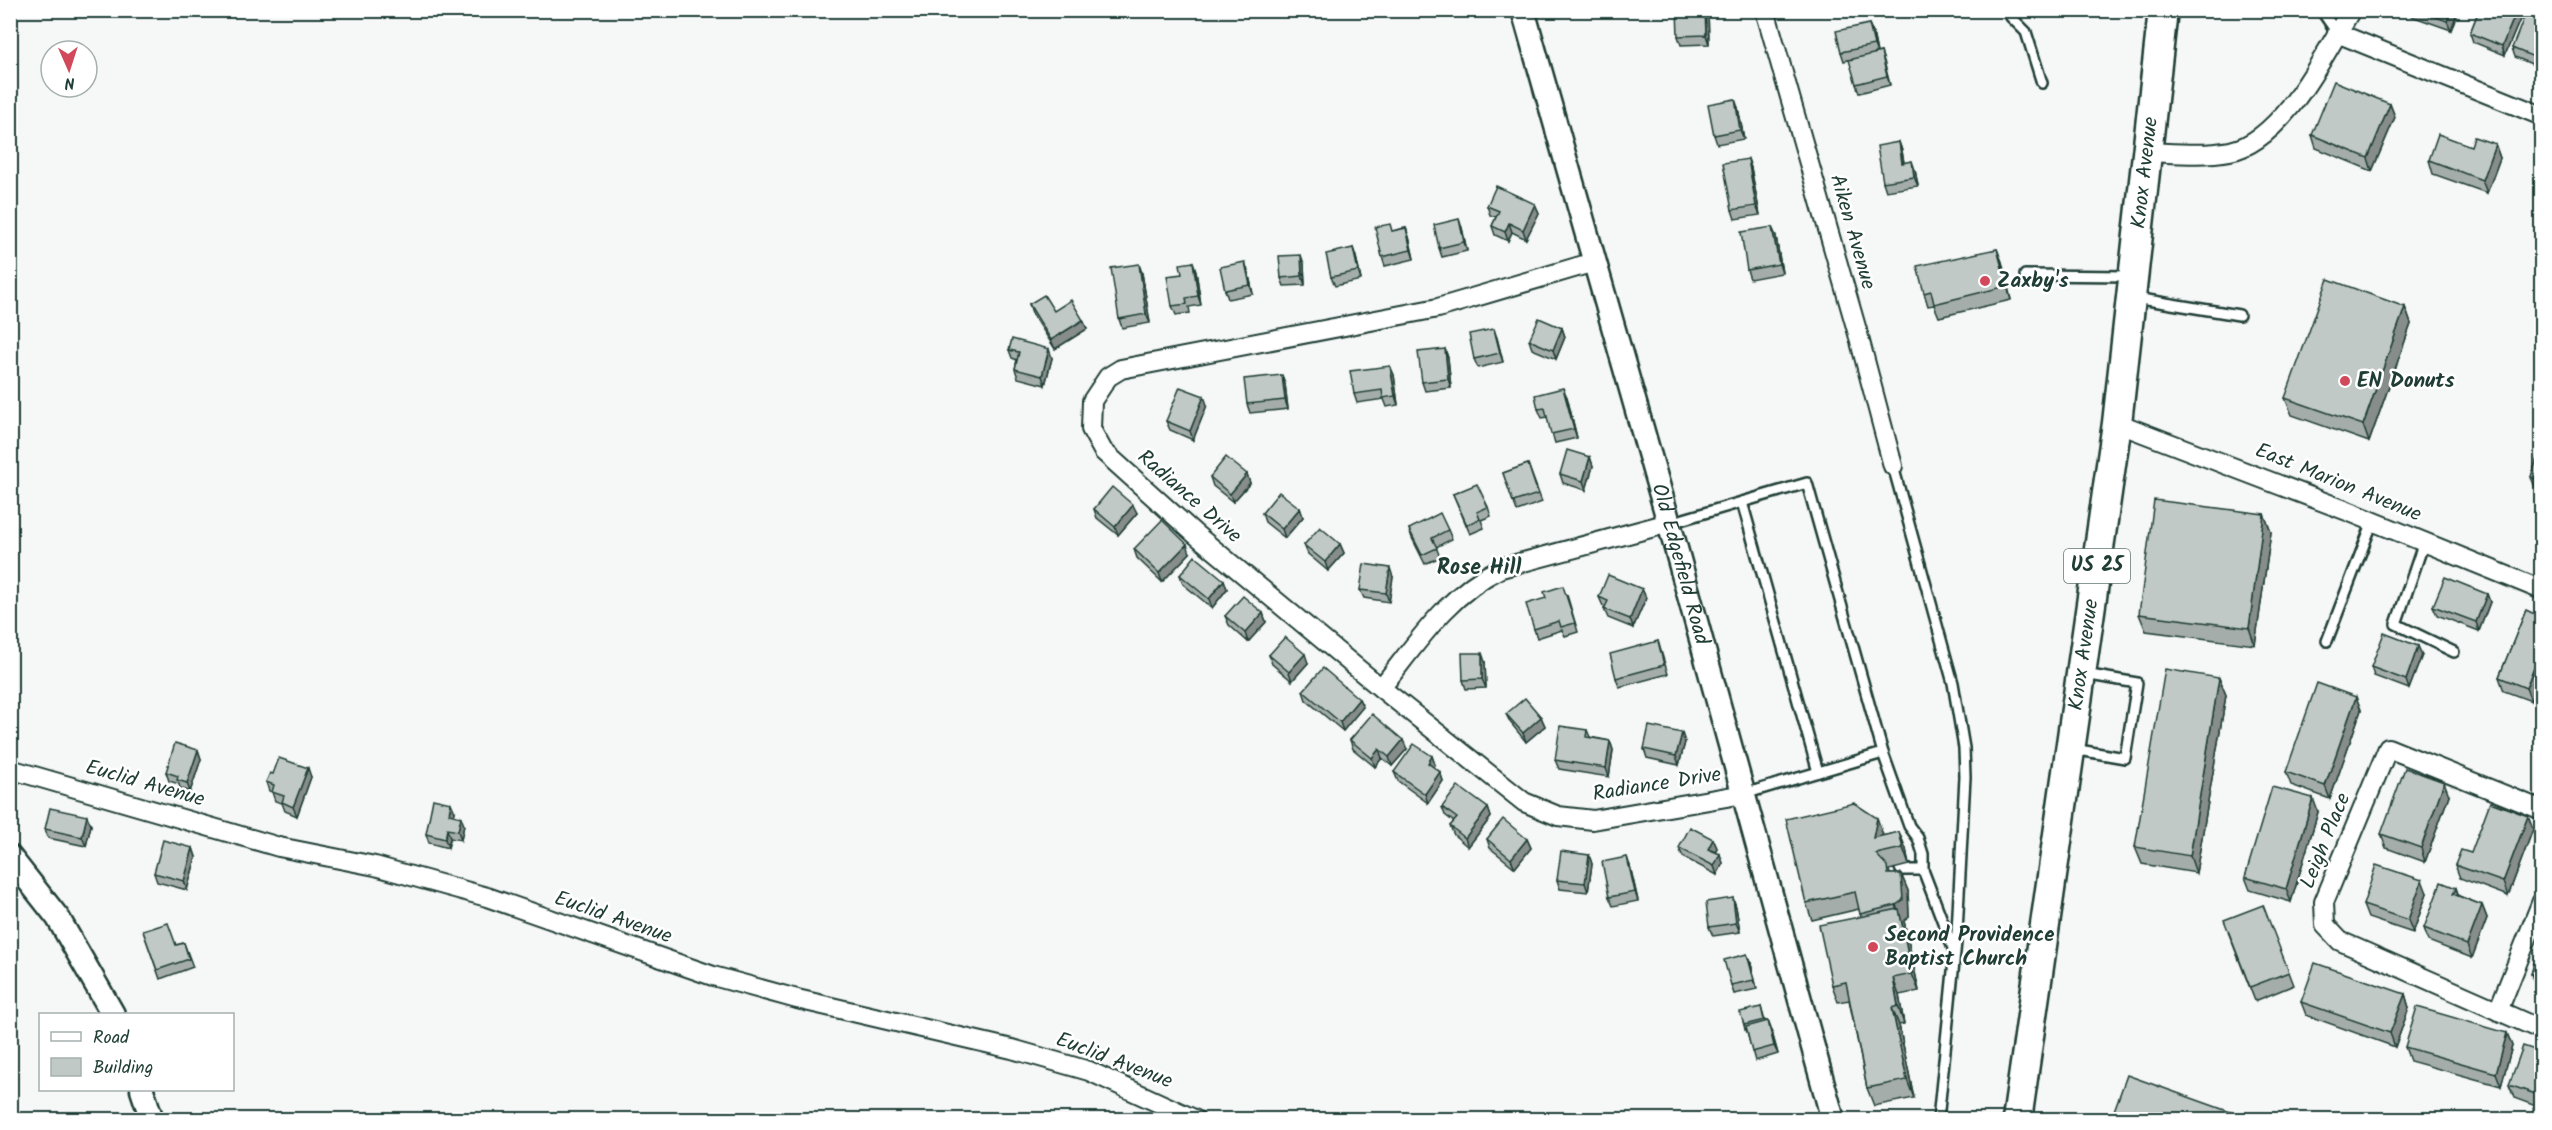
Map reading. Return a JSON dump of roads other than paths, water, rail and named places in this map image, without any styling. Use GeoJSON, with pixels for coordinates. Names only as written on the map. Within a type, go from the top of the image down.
{"type":"FeatureCollection","features":[{"type":"Feature","properties":{"kind":"main road","name":"Knox Avenue"},"geometry":{"type":"LineString","coordinates":[[2017,1119],[2117,423],[2163,10]]}},
{"type":"Feature","properties":{"kind":"street","name":"Old Edgefield Road"},"geometry":{"type":"LineString","coordinates":[[1523,10],[1670,523],[1833,1119]]}},
{"type":"Feature","properties":{"kind":"street","name":"Aiken Avenue"},"geometry":{"type":"LineString","coordinates":[[1765,10],[1855,322],[1893,466]]}},
{"type":"Feature","properties":{"kind":"street"},"geometry":{"type":"LineString","coordinates":[[2147,152],[2230,151],[2250,144],[2264,134],[2295,99],[2351,10]]}},
{"type":"Feature","properties":{"kind":"street"},"geometry":{"type":"LineString","coordinates":[[2337,33],[2541,116]]}},
{"type":"Feature","properties":{"kind":"street","name":"Radiance Drive"},"geometry":{"type":"LineString","coordinates":[[1594,262],[1438,308],[1121,369],[1108,377],[1099,388],[1090,415],[1091,429],[1103,451],[1195,534],[1517,797],[1558,816],[1593,820],[1744,794]]}},
{"type":"Feature","properties":{"kind":"street","name":"East Marion Avenue"},"geometry":{"type":"LineString","coordinates":[[2117,423],[2373,521],[2541,590]]}},
{"type":"Feature","properties":{"kind":"street"},"geometry":{"type":"LineString","coordinates":[[1381,688],[1449,603],[1482,578],[1501,568],[1670,523]]}},
{"type":"Feature","properties":{"kind":"street","name":"Leigh Place"},"geometry":{"type":"LineString","coordinates":[[2541,810],[2388,748],[2324,902],[2325,925],[2340,940],[2541,1030]]}},
{"type":"Feature","properties":{"kind":"street","name":"Euclid Avenue"},"geometry":{"type":"LineString","coordinates":[[10,769],[279,847],[375,866],[488,897],[713,976],[797,999],[1012,1049],[1089,1071],[1196,1119]]}},
{"type":"Feature","properties":{"kind":"street"},"geometry":{"type":"LineString","coordinates":[[10,857],[58,918],[112,1013]]}},
{"type":"Feature","properties":{"kind":"street"},"geometry":{"type":"LineString","coordinates":[[2498,1011],[2541,901]]}},
{"type":"Feature","properties":{"kind":"street"},"geometry":{"type":"LineString","coordinates":[[143,1091],[152,1119]]}},
{"type":"Feature","properties":{"kind":"lane"},"geometry":{"type":"LineString","coordinates":[[2008,10],[2011,17],[2026,33],[2042,83]]}},
{"type":"Feature","properties":{"kind":"lane"},"geometry":{"type":"LineString","coordinates":[[2321,10],[2337,33]]}},
{"type":"Feature","properties":{"kind":"lane"},"geometry":{"type":"LineString","coordinates":[[2025,274],[2134,286],[2239,315]]}},
{"type":"Feature","properties":{"kind":"lane"},"geometry":{"type":"LineString","coordinates":[[1893,466],[1960,715],[1965,777],[1954,953],[1938,1119]]}},
{"type":"Feature","properties":{"kind":"lane"},"geometry":{"type":"LineString","coordinates":[[1670,523],[1807,483],[1906,829],[1921,846],[1923,870],[1954,953]]}},
{"type":"Feature","properties":{"kind":"lane"},"geometry":{"type":"LineString","coordinates":[[1742,502],[1818,772]]}},
{"type":"Feature","properties":{"kind":"lane"},"geometry":{"type":"LineString","coordinates":[[2327,641],[2373,521]]}},
{"type":"Feature","properties":{"kind":"lane"},"geometry":{"type":"LineString","coordinates":[[2424,542],[2396,624],[2454,652]]}},
{"type":"Feature","properties":{"kind":"lane"},"geometry":{"type":"LineString","coordinates":[[2070,748],[2125,758],[2137,683],[2081,674]]}},
{"type":"Feature","properties":{"kind":"lane"},"geometry":{"type":"LineString","coordinates":[[1744,794],[1883,753]]}},
{"type":"Feature","properties":{"kind":"lane"},"geometry":{"type":"LineString","coordinates":[[1896,848],[1895,858],[1901,870],[1923,870]]}},
{"type":"Feature","properties":{"kind":"place","name":"Zaxby's"},"geometry":{"type":"Point","coordinates":[1985,281]}},
{"type":"Feature","properties":{"kind":"place","name":"EN Donuts"},"geometry":{"type":"Point","coordinates":[2345,381]}},
{"type":"Feature","properties":{"kind":"place","name":"Second Providence Baptist Church"},"geometry":{"type":"Point","coordinates":[1873,947]}},
{"type":"Feature","properties":{"kind":"district","name":"Rose Hill"},"geometry":{"type":"Point","coordinates":[1479,568]}}]}
